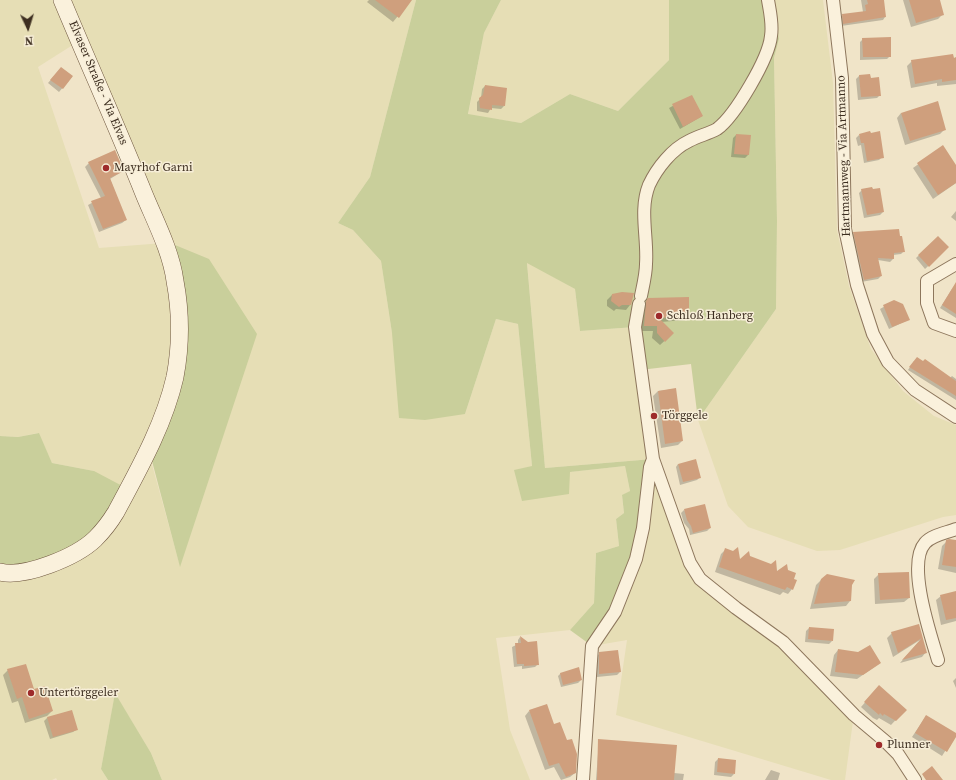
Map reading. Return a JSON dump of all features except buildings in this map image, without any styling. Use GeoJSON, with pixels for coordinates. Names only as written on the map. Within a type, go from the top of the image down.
{"type":"FeatureCollection","features":[{"type":"Feature","properties":{"kind":"street","name":"Elvaser Straße - Via Elvas"},"geometry":{"type":"LineString","coordinates":[[0,572],[10,574],[28,571],[76,553],[94,540],[109,524],[128,490],[165,412],[175,376],[179,347],[180,322],[175,280],[164,243],[113,117],[62,0]]}},
{"type":"Feature","properties":{"kind":"street"},"geometry":{"type":"LineString","coordinates":[[768,0],[771,20],[771,37],[745,96],[730,116],[716,129],[688,141],[672,153],[660,166],[649,186],[644,204],[646,263],[635,327],[653,459],[690,563],[700,579],[736,608],[783,642],[854,715],[885,740],[898,754],[915,780]]}},
{"type":"Feature","properties":{"kind":"street","name":"Hartmannweg - Via Artmanno"},"geometry":{"type":"LineString","coordinates":[[833,0],[842,78],[845,229],[857,285],[873,334],[888,362],[915,390],[956,417]]}},
{"type":"Feature","properties":{"kind":"street"},"geometry":{"type":"LineString","coordinates":[[956,264],[927,281],[926,303],[934,323],[956,331]]}},
{"type":"Feature","properties":{"kind":"street"},"geometry":{"type":"LineString","coordinates":[[583,780],[592,646],[614,612],[636,559],[643,528],[650,467],[653,459]]}},
{"type":"Feature","properties":{"kind":"street"},"geometry":{"type":"LineString","coordinates":[[938,660],[924,611],[918,579],[919,555],[925,543],[934,537],[956,529]]}},
{"type":"Feature","properties":{"kind":"shaded area"},"geometry":{"type":"Polygon","coordinates":[[[0,0],[416,0],[370,177],[338,223],[353,230],[381,261],[392,333],[465,414],[496,319],[518,324],[532,466],[569,472],[625,466],[630,491],[622,496],[624,513],[616,519],[619,546],[596,553],[594,603],[570,630],[496,638],[510,730],[530,780],[162,780],[151,753],[115,694],[101,769],[108,780],[57,780],[56,778],[52,780],[0,780],[0,572],[94,471],[52,463],[38,433],[18,437],[0,436],[0,0]],[[79,41],[38,67],[99,248],[164,243],[79,41]],[[180,322],[151,461],[180,566],[180,322]]]}},
{"type":"Feature","properties":{"kind":"shaded area"},"geometry":{"type":"Polygon","coordinates":[[[501,0],[669,0],[669,60],[618,111],[570,94],[521,123],[468,115],[484,33],[501,0]]]}},
{"type":"Feature","properties":{"kind":"shaded area"},"geometry":{"type":"Polygon","coordinates":[[[774,0],[823,0],[833,83],[837,230],[849,286],[871,349],[903,391],[934,416],[956,425],[956,515],[943,517],[840,550],[817,551],[748,527],[728,506],[698,420],[776,309],[777,221],[774,58],[779,39],[774,0]]]}},
{"type":"Feature","properties":{"kind":"shaded area"},"geometry":{"type":"Polygon","coordinates":[[[527,262],[575,289],[580,331],[635,327],[653,459],[545,468],[527,262]]]}},
{"type":"Feature","properties":{"kind":"shaded area"},"geometry":{"type":"Polygon","coordinates":[[[656,478],[689,568],[779,643],[853,721],[845,780],[831,780],[616,715],[627,640],[592,646],[647,492],[656,478]]]}},
{"type":"Feature","properties":{"kind":"green space"},"geometry":{"type":"Polygon","coordinates":[[[416,0],[501,0],[484,33],[468,114],[521,123],[570,94],[618,111],[669,60],[669,0],[774,0],[779,39],[774,58],[777,221],[776,309],[698,420],[691,364],[640,370],[635,327],[580,331],[575,289],[527,263],[545,468],[653,459],[636,559],[592,646],[570,630],[594,603],[596,553],[619,546],[616,519],[624,513],[622,495],[630,491],[625,466],[570,472],[569,494],[522,501],[514,470],[532,466],[518,324],[496,319],[465,414],[425,420],[399,418],[392,333],[381,261],[353,230],[338,223],[370,177],[416,0]]]}},
{"type":"Feature","properties":{"kind":"green space"},"geometry":{"type":"Polygon","coordinates":[[[164,243],[175,245],[209,259],[257,334],[180,567],[152,461],[179,347],[164,243]]]}},
{"type":"Feature","properties":{"kind":"green space"},"geometry":{"type":"Polygon","coordinates":[[[39,433],[52,463],[94,471],[128,489],[76,553],[0,572],[0,436],[18,437],[39,433]]]}},
{"type":"Feature","properties":{"kind":"green space"},"geometry":{"type":"Polygon","coordinates":[[[115,693],[151,753],[162,780],[108,780],[101,769],[115,693]]]}},
{"type":"Feature","properties":{"kind":"place","name":"Mayrhof Garni"},"geometry":{"type":"Point","coordinates":[106,168]}},
{"type":"Feature","properties":{"kind":"place","name":"Schloß Hanberg"},"geometry":{"type":"Point","coordinates":[659,316]}},
{"type":"Feature","properties":{"kind":"place","name":"Törggele"},"geometry":{"type":"Point","coordinates":[654,416]}},
{"type":"Feature","properties":{"kind":"place","name":"Untertörggeler"},"geometry":{"type":"Point","coordinates":[31,693]}},
{"type":"Feature","properties":{"kind":"place","name":"Plunner"},"geometry":{"type":"Point","coordinates":[879,745]}}]}
